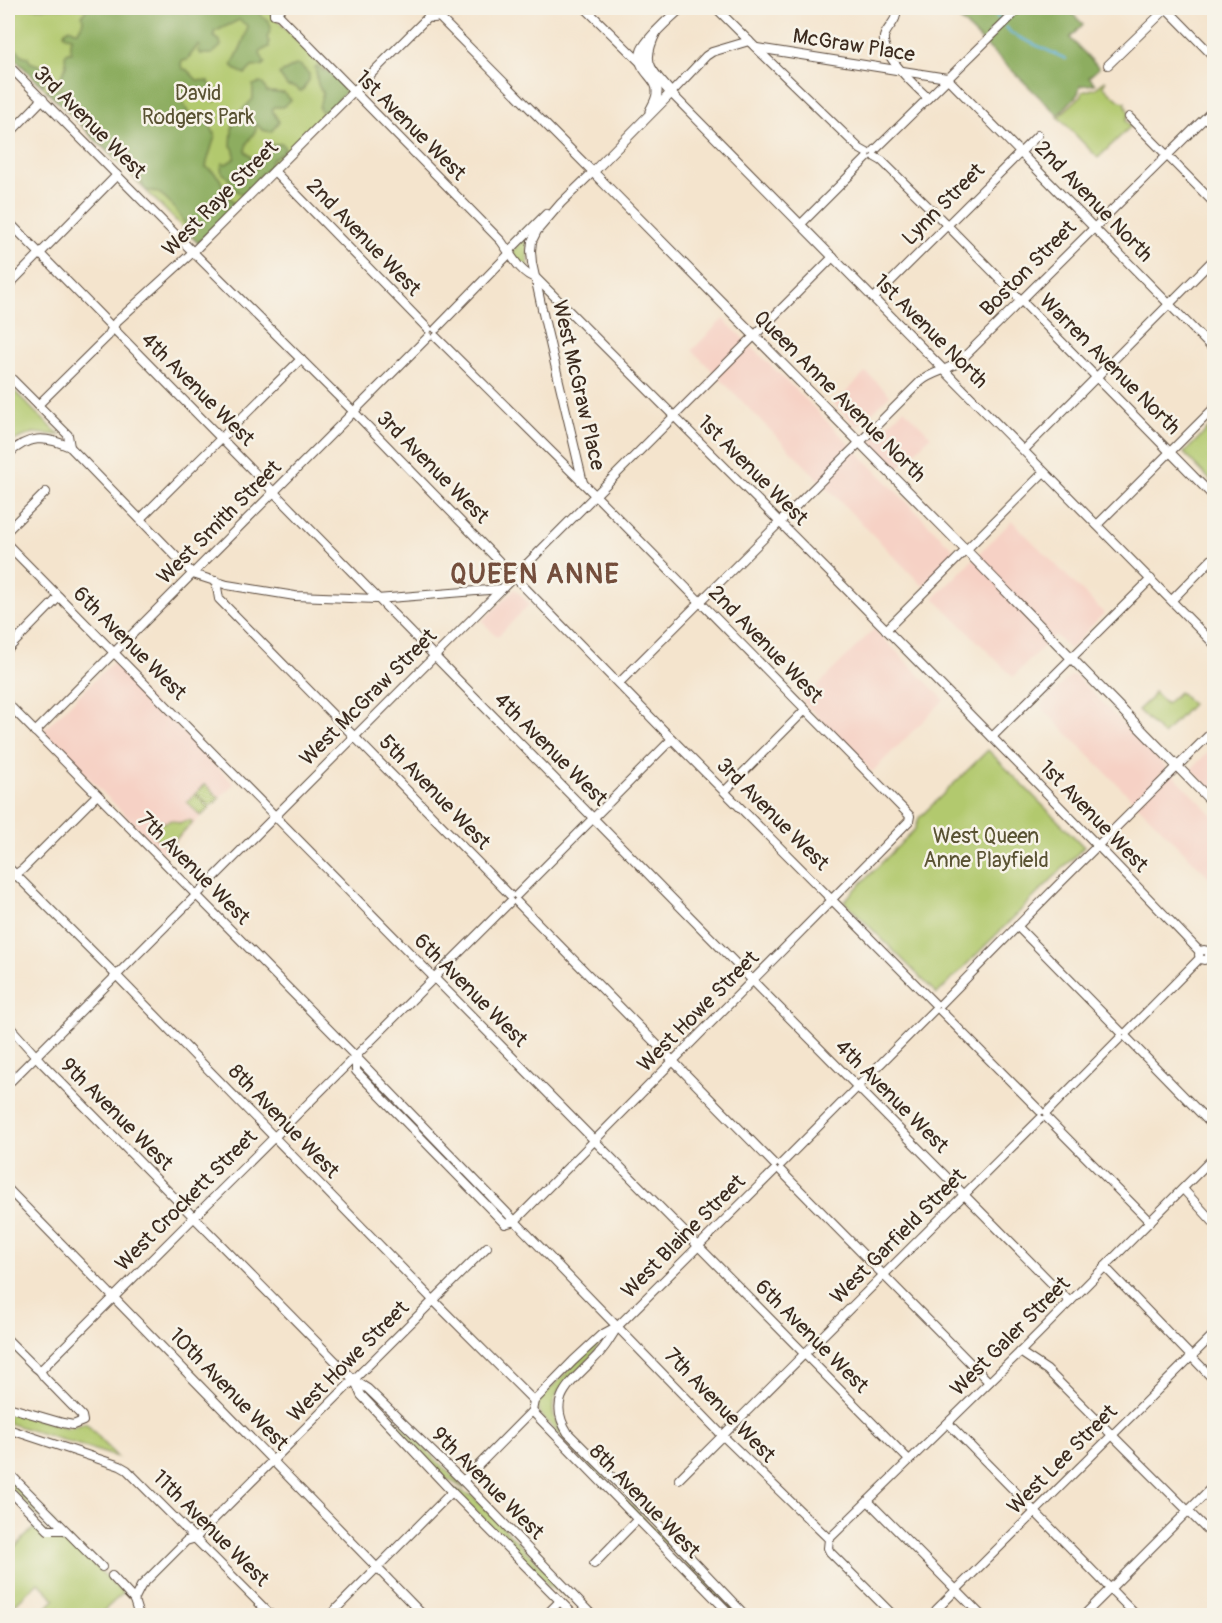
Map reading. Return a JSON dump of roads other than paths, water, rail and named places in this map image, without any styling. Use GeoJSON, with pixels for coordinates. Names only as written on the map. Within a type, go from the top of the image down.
{"type":"FeatureCollection","features":[{"type":"Feature","properties":{"kind":"main road"},"geometry":{"type":"LineString","coordinates":[[642,123],[657,94],[657,88],[641,63],[643,48],[681,8]]}},
{"type":"Feature","properties":{"kind":"main road","name":"1st Avenue North"},"geometry":{"type":"LineString","coordinates":[[656,32],[649,49],[648,60],[652,71],[671,93]]}},
{"type":"Feature","properties":{"kind":"main road"},"geometry":{"type":"LineString","coordinates":[[593,172],[671,93]]}},
{"type":"Feature","properties":{"kind":"main road","name":"Queen Anne Avenue North"},"geometry":{"type":"LineString","coordinates":[[593,172],[1215,804]]}},
{"type":"Feature","properties":{"kind":"street"},"geometry":{"type":"LineString","coordinates":[[585,8],[641,63]]}},
{"type":"Feature","properties":{"kind":"street","name":"Warren Avenue North"},"geometry":{"type":"LineString","coordinates":[[716,8],[860,149],[882,161],[1215,497]]}},
{"type":"Feature","properties":{"kind":"street"},"geometry":{"type":"LineString","coordinates":[[895,8],[896,18],[884,39],[888,51],[900,71],[928,98]]}},
{"type":"Feature","properties":{"kind":"street"},"geometry":{"type":"LineString","coordinates":[[801,224],[1020,8]]}},
{"type":"Feature","properties":{"kind":"street"},"geometry":{"type":"LineString","coordinates":[[1108,65],[1166,8],[1215,57]]}},
{"type":"Feature","properties":{"kind":"street","name":"1st Avenue West"},"geometry":{"type":"LineString","coordinates":[[277,10],[353,92],[501,242],[512,258],[531,277],[536,278],[674,416],[1215,966]]}},
{"type":"Feature","properties":{"kind":"street","name":"West Raye Street"},"geometry":{"type":"LineString","coordinates":[[38,405],[108,336],[116,322],[193,252],[433,10]]}},
{"type":"Feature","properties":{"kind":"street","name":"Queen Anne Avenue North"},"geometry":{"type":"LineString","coordinates":[[433,10],[593,172]]}},
{"type":"Feature","properties":{"kind":"street"},"geometry":{"type":"LineString","coordinates":[[671,93],[712,52],[752,44]]}},
{"type":"Feature","properties":{"kind":"street","name":"McGraw Place"},"geometry":{"type":"LineString","coordinates":[[752,44],[947,78]]}},
{"type":"Feature","properties":{"kind":"street","name":"3rd Avenue West"},"geometry":{"type":"LineString","coordinates":[[8,65],[301,358],[672,739],[1150,1222]]}},
{"type":"Feature","properties":{"kind":"street","name":"2nd Avenue North"},"geometry":{"type":"LineString","coordinates":[[947,78],[1215,350]]}},
{"type":"Feature","properties":{"kind":"street","name":"1st Avenue North"},"geometry":{"type":"LineString","coordinates":[[671,93],[1215,644]]}},
{"type":"Feature","properties":{"kind":"street"},"geometry":{"type":"LineString","coordinates":[[8,135],[43,99]]}},
{"type":"Feature","properties":{"kind":"street","name":"Boston Street"},"geometry":{"type":"LineString","coordinates":[[619,683],[920,382],[930,375],[952,367],[961,360],[1215,109]]}},
{"type":"Feature","properties":{"kind":"street"},"geometry":{"type":"LineString","coordinates":[[1130,117],[1215,203]]}},
{"type":"Feature","properties":{"kind":"street","name":"Lynn Street"},"geometry":{"type":"LineString","coordinates":[[874,298],[1038,135]]}},
{"type":"Feature","properties":{"kind":"street","name":"2nd Avenue West"},"geometry":{"type":"LineString","coordinates":[[274,171],[584,485]]}},
{"type":"Feature","properties":{"kind":"street","name":"West Smith Street"},"geometry":{"type":"LineString","coordinates":[[536,278],[531,251],[532,241],[537,231],[561,203],[593,172]]}},
{"type":"Feature","properties":{"kind":"street"},"geometry":{"type":"LineString","coordinates":[[8,286],[117,176]]}},
{"type":"Feature","properties":{"kind":"street","name":"West Smith Street"},"geometry":{"type":"LineString","coordinates":[[35,732],[510,254],[512,248],[549,210],[561,203]]}},
{"type":"Feature","properties":{"kind":"street","name":"4th Avenue West"},"geometry":{"type":"LineString","coordinates":[[8,221],[1070,1302]]}},
{"type":"Feature","properties":{"kind":"street","name":"West McGraw Street"},"geometry":{"type":"LineString","coordinates":[[8,1084],[833,257]]}},
{"type":"Feature","properties":{"kind":"street"},"geometry":{"type":"LineString","coordinates":[[1024,450],[1215,259]]}},
{"type":"Feature","properties":{"kind":"street","name":"West McGraw Place"},"geometry":{"type":"LineString","coordinates":[[536,278],[584,485],[595,495]]}},
{"type":"Feature","properties":{"kind":"street"},"geometry":{"type":"LineString","coordinates":[[140,519],[301,358]]}},
{"type":"Feature","properties":{"kind":"street"},"geometry":{"type":"LineString","coordinates":[[8,375],[68,435],[70,447]]}},
{"type":"Feature","properties":{"kind":"street"},"geometry":{"type":"LineString","coordinates":[[1097,525],[1215,408]]}},
{"type":"Feature","properties":{"kind":"street"},"geometry":{"type":"LineString","coordinates":[[8,455],[24,442],[45,439],[55,440],[70,447],[193,574],[226,585],[295,596],[377,599],[501,589]]}},
{"type":"Feature","properties":{"kind":"street"},"geometry":{"type":"LineString","coordinates":[[886,630],[1044,472]]}},
{"type":"Feature","properties":{"kind":"street"},"geometry":{"type":"LineString","coordinates":[[8,530],[46,492]]}},
{"type":"Feature","properties":{"kind":"street","name":"2nd Avenue West"},"geometry":{"type":"LineString","coordinates":[[595,495],[907,812],[911,819]]}},
{"type":"Feature","properties":{"kind":"street","name":"6th Avenue West"},"geometry":{"type":"LineString","coordinates":[[8,545],[909,1460]]}},
{"type":"Feature","properties":{"kind":"street"},"geometry":{"type":"LineString","coordinates":[[1172,600],[1215,558]]}},
{"type":"Feature","properties":{"kind":"street"},"geometry":{"type":"LineString","coordinates":[[992,737],[1151,579]]}},
{"type":"Feature","properties":{"kind":"street","name":"5th Avenue West"},"geometry":{"type":"LineString","coordinates":[[216,581],[219,599],[989,1382]]}},
{"type":"Feature","properties":{"kind":"street"},"geometry":{"type":"LineString","coordinates":[[8,649],[59,597]]}},
{"type":"Feature","properties":{"kind":"street","name":"7th Avenue West"},"geometry":{"type":"LineString","coordinates":[[8,704],[356,1056],[356,1071],[505,1224],[515,1221],[723,1436],[829,1539],[830,1552],[894,1616]]}},
{"type":"Feature","properties":{"kind":"street"},"geometry":{"type":"LineString","coordinates":[[725,791],[805,710]]}},
{"type":"Feature","properties":{"kind":"street","name":"West Blaine Street"},"geometry":{"type":"LineString","coordinates":[[560,1414],[560,1400],[567,1387],[604,1348],[618,1326],[1215,730]]}},
{"type":"Feature","properties":{"kind":"street","name":"West Crockett Street"},"geometry":{"type":"LineString","coordinates":[[40,1371],[672,739]]}},
{"type":"Feature","properties":{"kind":"street"},"geometry":{"type":"LineString","coordinates":[[8,880],[23,869],[97,795]]}},
{"type":"Feature","properties":{"kind":"street","name":"West Howe Street"},"geometry":{"type":"LineString","coordinates":[[515,1221],[911,819]]}},
{"type":"Feature","properties":{"kind":"street","name":"8th Avenue West"},"geometry":{"type":"LineString","coordinates":[[8,867],[534,1401]]}},
{"type":"Feature","properties":{"kind":"street"},"geometry":{"type":"LineString","coordinates":[[1017,926],[1215,1127]]}},
{"type":"Feature","properties":{"kind":"street","name":"West Garfield Street"},"geometry":{"type":"LineString","coordinates":[[679,1479],[1215,944]]}},
{"type":"Feature","properties":{"kind":"street","name":"9th Avenue West"},"geometry":{"type":"LineString","coordinates":[[8,1025],[42,1063],[354,1380],[368,1389],[463,1481],[593,1616]]}},
{"type":"Feature","properties":{"kind":"street","name":"West Galer Street"},"geometry":{"type":"LineString","coordinates":[[829,1539],[1215,1157]]}},
{"type":"Feature","properties":{"kind":"street","name":"10th Avenue West"},"geometry":{"type":"LineString","coordinates":[[8,1189],[424,1616]]}},
{"type":"Feature","properties":{"kind":"street"},"geometry":{"type":"LineString","coordinates":[[1183,1189],[1215,1223]]}},
{"type":"Feature","properties":{"kind":"street","name":"West Howe Street"},"geometry":{"type":"LineString","coordinates":[[134,1600],[141,1586],[186,1541],[196,1538],[487,1247]]}},
{"type":"Feature","properties":{"kind":"street"},"geometry":{"type":"LineString","coordinates":[[1105,1267],[1215,1380]]}},
{"type":"Feature","properties":{"kind":"street","name":"West Blaine Street"},"geometry":{"type":"LineString","coordinates":[[534,1401],[601,1335],[618,1326]]}},
{"type":"Feature","properties":{"kind":"street","name":"West Lee Street"},"geometry":{"type":"LineString","coordinates":[[936,1610],[1215,1334]]}},
{"type":"Feature","properties":{"kind":"street"},"geometry":{"type":"LineString","coordinates":[[8,1340],[82,1416],[83,1421],[73,1425],[8,1407]]}},
{"type":"Feature","properties":{"kind":"street"},"geometry":{"type":"LineString","coordinates":[[1020,1352],[1047,1370],[1215,1537]]}},
{"type":"Feature","properties":{"kind":"street","name":"9th Avenue West"},"geometry":{"type":"LineString","coordinates":[[354,1380],[361,1395],[452,1492],[575,1616]]}},
{"type":"Feature","properties":{"kind":"street"},"geometry":{"type":"LineString","coordinates":[[463,1481],[532,1411],[534,1401]]}},
{"type":"Feature","properties":{"kind":"street","name":"8th Avenue West"},"geometry":{"type":"LineString","coordinates":[[532,1411],[732,1616]]}},
{"type":"Feature","properties":{"kind":"street","name":"8th Avenue West"},"geometry":{"type":"LineString","coordinates":[[560,1414],[568,1433],[746,1616]]}},
{"type":"Feature","properties":{"kind":"street"},"geometry":{"type":"LineString","coordinates":[[948,1423],[1135,1614]]}},
{"type":"Feature","properties":{"kind":"street","name":"11th Avenue West"},"geometry":{"type":"LineString","coordinates":[[8,1429],[123,1468],[131,1473],[272,1616]]}},
{"type":"Feature","properties":{"kind":"street"},"geometry":{"type":"LineString","coordinates":[[8,1472],[102,1567]]}},
{"type":"Feature","properties":{"kind":"street"},"geometry":{"type":"LineString","coordinates":[[1083,1616],[1215,1485]]}},
{"type":"Feature","properties":{"kind":"street"},"geometry":{"type":"LineString","coordinates":[[8,1489],[48,1530],[64,1530]]}},
{"type":"Feature","properties":{"kind":"street"},"geometry":{"type":"LineString","coordinates":[[329,1616],[452,1492]]}},
{"type":"Feature","properties":{"kind":"street"},"geometry":{"type":"LineString","coordinates":[[868,1501],[982,1616]]}},
{"type":"Feature","properties":{"kind":"street"},"geometry":{"type":"LineString","coordinates":[[594,1564],[637,1520]]}},
{"type":"Feature","properties":{"kind":"street"},"geometry":{"type":"LineString","coordinates":[[112,1576],[134,1600],[141,1616]]}},
{"type":"Feature","properties":{"kind":"street"},"geometry":{"type":"LineString","coordinates":[[545,1616],[560,1601]]}},
{"type":"Feature","properties":{"kind":"waterway"},"geometry":{"type":"LineString","coordinates":[[990,8],[1002,22]]}},
{"type":"Feature","properties":{"kind":"waterway"},"geometry":{"type":"LineString","coordinates":[[1006,27],[1012,34],[1066,59]]}},
{"type":"Feature","properties":{"kind":"district","name":"QUEEN ANNE"},"geometry":{"type":"Point","coordinates":[535,574]}},
{"type":"Feature","properties":{"kind":"park label","name":"David Rodgers Park"},"geometry":{"type":"Point","coordinates":[198,105]}},
{"type":"Feature","properties":{"kind":"park label","name":"West Queen Anne Playfield"},"geometry":{"type":"Point","coordinates":[986,848]}}]}
